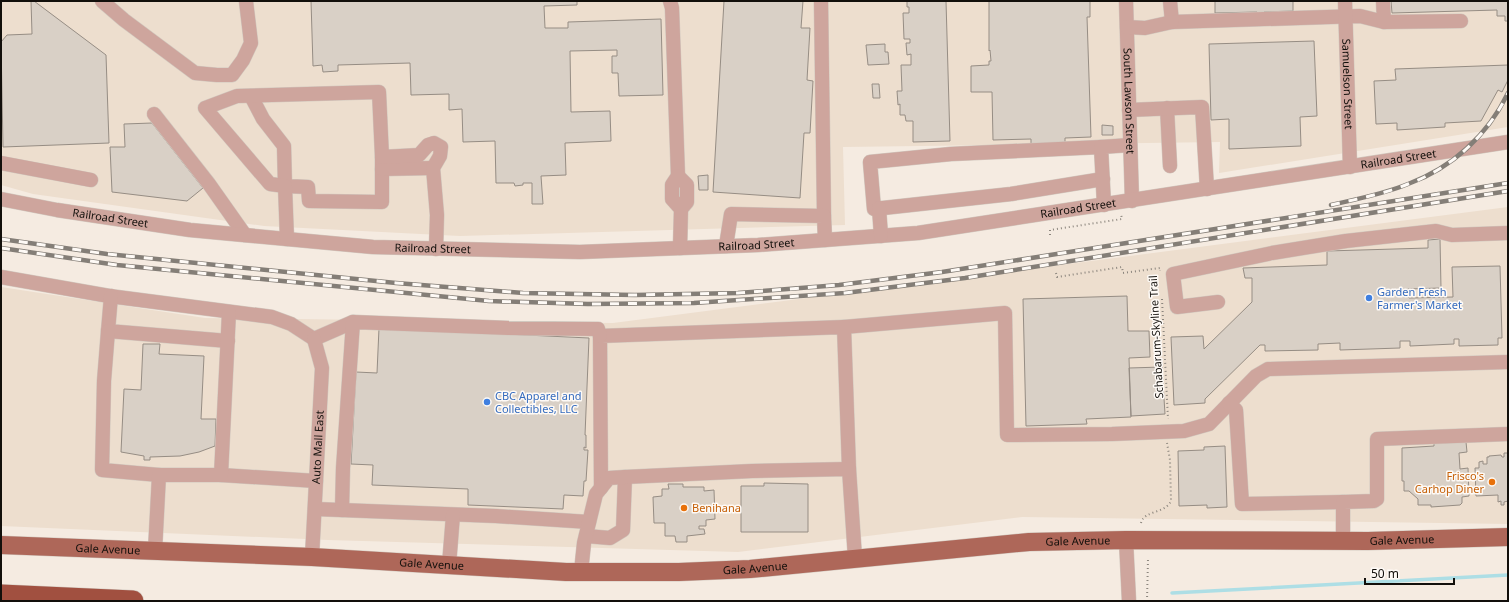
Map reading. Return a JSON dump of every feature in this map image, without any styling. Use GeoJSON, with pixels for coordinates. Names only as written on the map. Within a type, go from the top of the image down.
{"type":"FeatureCollection","features":[{"type":"Feature","properties":{"kind":"highway"},"geometry":{"type":"LineString","coordinates":[[1,595],[133,601]]}},
{"type":"Feature","properties":{"kind":"main road","name":"Gale Avenue"},"geometry":{"type":"LineString","coordinates":[[1,545],[312,557],[582,572],[679,572],[750,569],[1029,542],[1126,540],[1343,541],[1508,536]]}},
{"type":"Feature","properties":{"kind":"street"},"geometry":{"type":"LineString","coordinates":[[102,1],[124,20],[195,73],[217,75],[232,75],[244,60],[251,42],[246,1]]}},
{"type":"Feature","properties":{"kind":"street"},"geometry":{"type":"LineString","coordinates":[[670,1],[672,8],[678,176],[687,185],[687,202],[681,209],[680,248]]}},
{"type":"Feature","properties":{"kind":"street"},"geometry":{"type":"LineString","coordinates":[[820,1],[825,240]]}},
{"type":"Feature","properties":{"kind":"street","name":"South Lawson Street"},"geometry":{"type":"LineString","coordinates":[[1126,1],[1132,201]]}},
{"type":"Feature","properties":{"kind":"street"},"geometry":{"type":"LineString","coordinates":[[1170,1],[1172,22]]}},
{"type":"Feature","properties":{"kind":"street","name":"Samuelson Street"},"geometry":{"type":"LineString","coordinates":[[1345,1],[1350,167]]}},
{"type":"Feature","properties":{"kind":"street"},"geometry":{"type":"LineString","coordinates":[[1383,1],[1384,22]]}},
{"type":"Feature","properties":{"kind":"street"},"geometry":{"type":"LineString","coordinates":[[1127,27],[1145,28],[1172,22],[1360,16],[1384,22],[1461,21]]}},
{"type":"Feature","properties":{"kind":"street"},"geometry":{"type":"LineString","coordinates":[[379,92],[382,163],[382,202],[309,201],[308,187],[270,184],[205,108],[237,96],[379,92]]}},
{"type":"Feature","properties":{"kind":"street"},"geometry":{"type":"LineString","coordinates":[[251,96],[264,119],[284,146],[287,239]]}},
{"type":"Feature","properties":{"kind":"street"},"geometry":{"type":"LineString","coordinates":[[1129,110],[1202,106],[1207,189]]}},
{"type":"Feature","properties":{"kind":"street"},"geometry":{"type":"LineString","coordinates":[[1167,108],[1170,166]]}},
{"type":"Feature","properties":{"kind":"street"},"geometry":{"type":"LineString","coordinates":[[154,114],[209,184],[245,235]]}},
{"type":"Feature","properties":{"kind":"street","name":"Railroad Street"},"geometry":{"type":"LineString","coordinates":[[1,199],[57,210],[190,230],[373,247],[580,252],[726,246],[918,233],[1508,142]]}},
{"type":"Feature","properties":{"kind":"street"},"geometry":{"type":"LineString","coordinates":[[382,163],[419,155],[428,145],[434,143],[441,147],[440,156],[433,168],[437,215],[436,249]]}},
{"type":"Feature","properties":{"kind":"street"},"geometry":{"type":"LineString","coordinates":[[1103,179],[1011,194],[874,209],[870,162],[951,154],[1130,145]]}},
{"type":"Feature","properties":{"kind":"street"},"geometry":{"type":"LineString","coordinates":[[1101,147],[1104,205]]}},
{"type":"Feature","properties":{"kind":"street"},"geometry":{"type":"LineString","coordinates":[[1,163],[91,180]]}},
{"type":"Feature","properties":{"kind":"street"},"geometry":{"type":"LineString","coordinates":[[382,163],[433,168]]}},
{"type":"Feature","properties":{"kind":"street"},"geometry":{"type":"LineString","coordinates":[[879,208],[881,236]]}},
{"type":"Feature","properties":{"kind":"street"},"geometry":{"type":"LineString","coordinates":[[726,246],[732,214],[824,216]]}},
{"type":"Feature","properties":{"kind":"street"},"geometry":{"type":"LineString","coordinates":[[1218,302],[1177,307],[1173,274],[1272,253],[1346,241],[1436,231],[1452,235],[1508,233]]}},
{"type":"Feature","properties":{"kind":"street"},"geometry":{"type":"LineString","coordinates":[[1,277],[111,296],[272,317],[291,324],[314,339],[353,322],[508,328],[598,329],[600,336],[601,488]]}},
{"type":"Feature","properties":{"kind":"street"},"geometry":{"type":"LineString","coordinates":[[111,296],[104,381],[102,470],[159,475],[221,475],[316,481]]}},
{"type":"Feature","properties":{"kind":"street"},"geometry":{"type":"LineString","coordinates":[[221,475],[229,312]]}},
{"type":"Feature","properties":{"kind":"street"},"geometry":{"type":"LineString","coordinates":[[600,336],[844,327],[1005,312],[1007,435],[1112,434],[1184,431],[1209,424],[1256,376],[1268,369],[1508,362]]}},
{"type":"Feature","properties":{"kind":"street"},"geometry":{"type":"LineString","coordinates":[[342,510],[343,468],[353,322]]}},
{"type":"Feature","properties":{"kind":"street"},"geometry":{"type":"LineString","coordinates":[[844,327],[849,469],[855,558]]}},
{"type":"Feature","properties":{"kind":"street"},"geometry":{"type":"LineString","coordinates":[[108,331],[228,341]]}},
{"type":"Feature","properties":{"kind":"street","name":"Auto Mall East"},"geometry":{"type":"LineString","coordinates":[[312,557],[322,368],[314,339]]}},
{"type":"Feature","properties":{"kind":"street"},"geometry":{"type":"LineString","coordinates":[[1229,403],[1236,410],[1242,504],[1374,501],[1377,499],[1376,439],[1508,434]]}},
{"type":"Feature","properties":{"kind":"street"},"geometry":{"type":"LineString","coordinates":[[582,572],[586,536],[596,494],[609,478],[752,471],[849,469]]}},
{"type":"Feature","properties":{"kind":"street"},"geometry":{"type":"LineString","coordinates":[[155,551],[159,475]]}},
{"type":"Feature","properties":{"kind":"street"},"geometry":{"type":"LineString","coordinates":[[586,536],[610,538],[623,530],[625,477]]}},
{"type":"Feature","properties":{"kind":"street"},"geometry":{"type":"LineString","coordinates":[[1343,502],[1343,541]]}},
{"type":"Feature","properties":{"kind":"street"},"geometry":{"type":"LineString","coordinates":[[315,509],[496,516],[589,522]]}},
{"type":"Feature","properties":{"kind":"street"},"geometry":{"type":"LineString","coordinates":[[449,565],[453,515]]}},
{"type":"Feature","properties":{"kind":"street"},"geometry":{"type":"LineString","coordinates":[[1126,540],[1129,601]]}},
{"type":"Feature","properties":{"kind":"path","name":"Schabarum-Skyline Trail"},"geometry":{"type":"LineString","coordinates":[[1056,273],[1057,277],[1122,267],[1123,273],[1160,268],[1161,275]]}},
{"type":"Feature","properties":{"kind":"path","name":"Schabarum-Skyline Trail"},"geometry":{"type":"LineString","coordinates":[[1162,299],[1168,424]]}},
{"type":"Feature","properties":{"kind":"path"},"geometry":{"type":"LineString","coordinates":[[1141,523],[1145,516],[1164,509],[1171,501],[1170,460],[1166,440]]}},
{"type":"Feature","properties":{"kind":"path"},"geometry":{"type":"LineString","coordinates":[[1147,601],[1148,559]]}},
{"type":"Feature","properties":{"kind":"shaded area"},"geometry":{"type":"Polygon","coordinates":[[[1,1],[1508,1],[1508,127],[1219,173],[1220,142],[843,147],[845,225],[460,236],[264,226],[33,194],[1,185],[1,1]]]}},
{"type":"Feature","properties":{"kind":"shaded area"},"geometry":{"type":"Polygon","coordinates":[[[1508,207],[1508,524],[1022,517],[738,552],[328,540],[1,526],[1,287],[205,318],[613,323],[1508,207]]]}},
{"type":"Feature","properties":{"kind":"building"},"geometry":{"type":"Polygon","coordinates":[[[31,1],[34,1],[106,55],[109,143],[3,147],[1,42],[7,35],[32,34],[31,1]]]}},
{"type":"Feature","properties":{"kind":"building"},"geometry":{"type":"Polygon","coordinates":[[[311,1],[577,1],[577,5],[544,6],[545,28],[568,28],[568,22],[661,19],[663,95],[619,96],[618,73],[612,73],[612,56],[617,56],[617,50],[570,51],[571,112],[610,111],[611,141],[565,143],[566,175],[541,176],[543,204],[532,204],[532,183],[523,183],[523,185],[515,186],[514,183],[496,183],[495,141],[463,142],[462,109],[449,110],[449,94],[411,95],[410,63],[338,65],[338,71],[323,72],[322,65],[313,66],[311,1]]]}},
{"type":"Feature","properties":{"kind":"building"},"geometry":{"type":"Polygon","coordinates":[[[724,1],[803,1],[801,28],[810,28],[807,80],[813,81],[810,133],[804,133],[800,198],[713,192],[724,1]]]}},
{"type":"Feature","properties":{"kind":"building"},"geometry":{"type":"Polygon","coordinates":[[[907,1],[946,1],[950,141],[913,142],[913,121],[906,121],[905,115],[900,115],[900,104],[898,105],[897,91],[902,91],[901,65],[911,65],[911,54],[907,55],[906,43],[910,43],[910,39],[904,39],[903,13],[909,13],[907,1]]]}},
{"type":"Feature","properties":{"kind":"building"},"geometry":{"type":"Polygon","coordinates":[[[989,1],[1090,1],[1090,17],[1087,17],[1091,137],[1065,138],[1065,144],[1031,145],[1031,139],[993,140],[992,92],[971,92],[971,66],[989,65],[989,61],[991,61],[990,50],[989,51],[989,1]]]}},
{"type":"Feature","properties":{"kind":"building"},"geometry":{"type":"Polygon","coordinates":[[[1215,1],[1293,1],[1293,11],[1264,12],[1264,14],[1257,14],[1257,12],[1215,13],[1215,1]]]}},
{"type":"Feature","properties":{"kind":"building"},"geometry":{"type":"Polygon","coordinates":[[[1391,1],[1508,1],[1508,21],[1505,21],[1505,16],[1497,16],[1497,10],[1392,13],[1391,1]]]}},
{"type":"Feature","properties":{"kind":"building"},"geometry":{"type":"Polygon","coordinates":[[[1314,41],[1317,116],[1300,117],[1301,146],[1229,149],[1229,119],[1211,120],[1209,44],[1314,41]]]}},
{"type":"Feature","properties":{"kind":"building"},"geometry":{"type":"Polygon","coordinates":[[[885,44],[885,52],[888,52],[889,64],[868,65],[866,45],[885,44]]]}},
{"type":"Feature","properties":{"kind":"building"},"geometry":{"type":"Polygon","coordinates":[[[1508,65],[1508,80],[1502,92],[1498,90],[1481,121],[1445,123],[1445,127],[1397,130],[1397,123],[1376,124],[1374,81],[1396,80],[1395,69],[1508,65]]]}},
{"type":"Feature","properties":{"kind":"building"},"geometry":{"type":"Polygon","coordinates":[[[872,84],[879,84],[880,98],[873,98],[872,84]]]}},
{"type":"Feature","properties":{"kind":"building"},"geometry":{"type":"Polygon","coordinates":[[[152,123],[203,188],[187,201],[112,192],[110,147],[125,147],[124,124],[152,123]]]}},
{"type":"Feature","properties":{"kind":"building"},"geometry":{"type":"Polygon","coordinates":[[[1102,125],[1113,126],[1113,135],[1102,135],[1102,125]]]}},
{"type":"Feature","properties":{"kind":"building"},"geometry":{"type":"Polygon","coordinates":[[[708,175],[708,190],[699,190],[698,176],[708,175]]]}},
{"type":"Feature","properties":{"kind":"building"},"geometry":{"type":"Polygon","coordinates":[[[1440,239],[1441,288],[1408,289],[1409,298],[1453,297],[1452,267],[1500,266],[1502,338],[1498,338],[1498,345],[1459,346],[1459,339],[1454,339],[1454,344],[1410,346],[1410,341],[1400,341],[1400,348],[1340,350],[1340,343],[1318,344],[1318,350],[1265,351],[1265,345],[1260,345],[1205,399],[1205,403],[1174,405],[1171,337],[1203,336],[1204,349],[1252,302],[1252,278],[1245,278],[1243,268],[1327,265],[1327,251],[1428,248],[1428,240],[1440,239]]]}},
{"type":"Feature","properties":{"kind":"building"},"geometry":{"type":"Polygon","coordinates":[[[1127,296],[1128,331],[1149,331],[1150,357],[1129,358],[1131,417],[1086,419],[1087,424],[1026,426],[1023,299],[1127,296]]]}},
{"type":"Feature","properties":{"kind":"building"},"geometry":{"type":"Polygon","coordinates":[[[379,328],[589,338],[585,435],[586,448],[584,447],[584,450],[588,450],[586,481],[584,481],[583,496],[564,495],[563,509],[468,505],[468,489],[372,485],[373,465],[351,464],[356,372],[377,373],[379,328]]]}},
{"type":"Feature","properties":{"kind":"building"},"geometry":{"type":"Polygon","coordinates":[[[143,344],[160,344],[159,354],[204,356],[201,419],[216,419],[215,446],[199,452],[180,456],[150,457],[150,460],[144,460],[144,456],[121,452],[124,389],[141,390],[143,344]]]}},
{"type":"Feature","properties":{"kind":"building"},"geometry":{"type":"Polygon","coordinates":[[[1162,367],[1165,414],[1131,416],[1129,368],[1162,367]]]}},
{"type":"Feature","properties":{"kind":"building"},"geometry":{"type":"Polygon","coordinates":[[[1466,442],[1467,452],[1459,453],[1460,469],[1468,468],[1469,496],[1462,497],[1462,503],[1460,505],[1431,507],[1431,505],[1418,505],[1418,499],[1409,491],[1404,491],[1404,481],[1402,481],[1402,448],[1434,446],[1434,443],[1466,442]]]}},
{"type":"Feature","properties":{"kind":"building"},"geometry":{"type":"Polygon","coordinates":[[[1225,446],[1227,507],[1207,508],[1207,505],[1179,506],[1178,451],[1204,450],[1204,447],[1225,446]]]}},
{"type":"Feature","properties":{"kind":"building","name":"Frisco's Carhop Diner"},"geometry":{"type":"Polygon","coordinates":[[[1504,453],[1508,453],[1508,501],[1504,502],[1504,505],[1501,505],[1501,501],[1498,502],[1498,495],[1476,496],[1475,468],[1479,468],[1479,462],[1483,461],[1483,464],[1487,464],[1487,457],[1501,455],[1504,457],[1504,453]]]}},
{"type":"Feature","properties":{"kind":"building"},"geometry":{"type":"Polygon","coordinates":[[[764,483],[808,484],[808,532],[741,532],[741,486],[764,486],[764,483]]]}},
{"type":"Feature","properties":{"kind":"building","name":"Benihana"},"geometry":{"type":"Polygon","coordinates":[[[668,484],[683,484],[683,487],[704,487],[704,491],[714,490],[715,519],[706,520],[706,526],[699,526],[699,529],[704,529],[705,534],[687,536],[687,542],[676,542],[675,536],[665,536],[665,523],[654,523],[653,497],[662,496],[662,489],[669,489],[668,484]]]}},
{"type":"Feature","properties":{"kind":"waterway"},"geometry":{"type":"LineString","coordinates":[[1172,593],[1508,575]]}},
{"type":"Feature","properties":{"kind":"railway"},"geometry":{"type":"LineString","coordinates":[[1331,205],[1390,191],[1439,169],[1454,159],[1479,136],[1490,123],[1508,93]]}},
{"type":"Feature","properties":{"kind":"railway"},"geometry":{"type":"LineString","coordinates":[[1,239],[107,254],[396,283],[523,293],[635,295],[738,293],[839,285],[942,272],[1508,183]]}},
{"type":"Feature","properties":{"kind":"railway"},"geometry":{"type":"LineString","coordinates":[[1,248],[117,265],[489,301],[588,304],[694,303],[845,293],[965,278],[1508,191]]}},
{"type":"Feature","properties":{"kind":"place","name":"Garden Fresh Farmer's Market"},"geometry":{"type":"Point","coordinates":[1369,298]}},
{"type":"Feature","properties":{"kind":"place","name":"CBC Apparel and Collectibles, LLC"},"geometry":{"type":"Point","coordinates":[487,402]}},
{"type":"Feature","properties":{"kind":"place","name":"Frisco's Carhop Diner"},"geometry":{"type":"Point","coordinates":[1492,482]}},
{"type":"Feature","properties":{"kind":"place","name":"Benihana"},"geometry":{"type":"Point","coordinates":[684,508]}}]}
